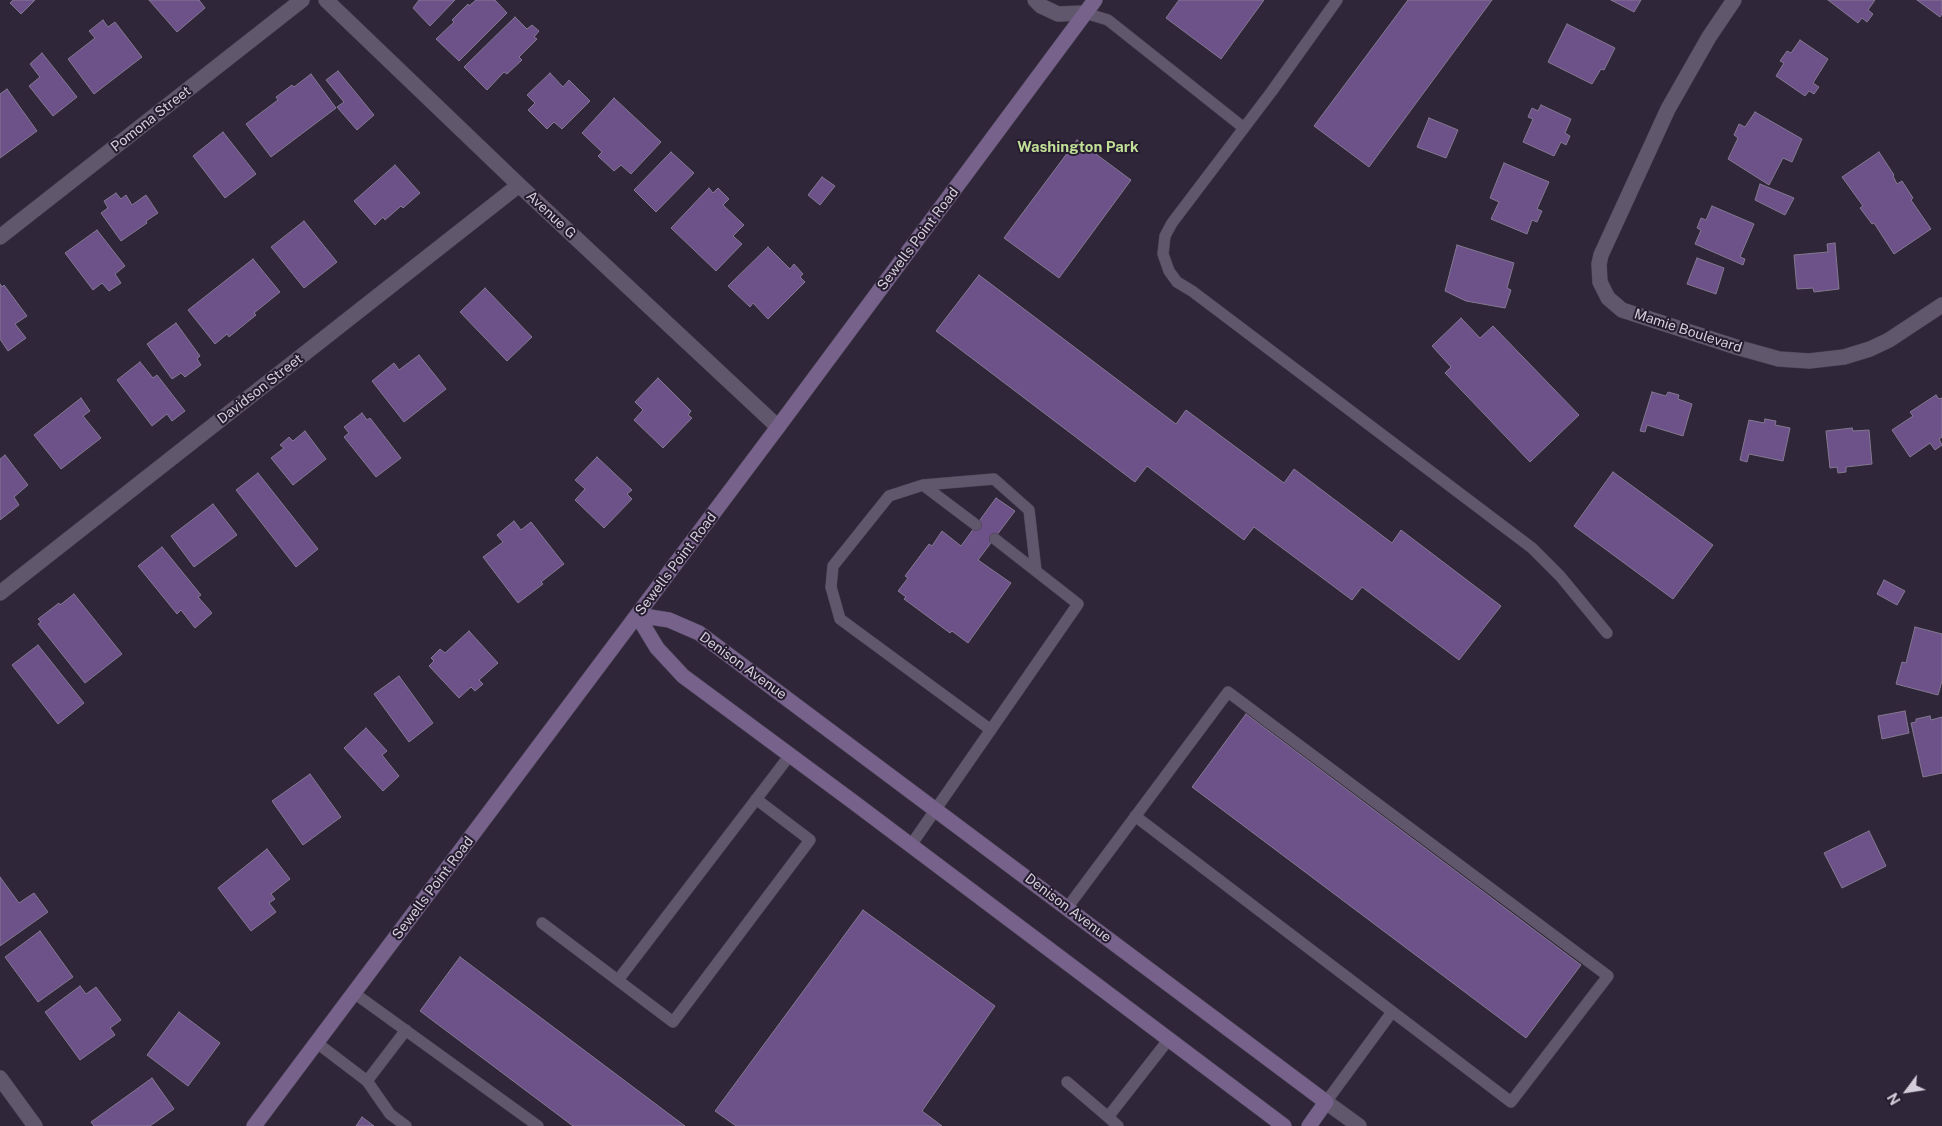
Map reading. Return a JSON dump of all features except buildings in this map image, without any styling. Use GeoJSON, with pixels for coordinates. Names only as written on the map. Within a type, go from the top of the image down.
{"type":"FeatureCollection","features":[{"type":"Feature","properties":{"kind":"street","name":"Pomona Street"},"geometry":{"type":"LineString","coordinates":[[0,237],[302,0]]}},
{"type":"Feature","properties":{"kind":"street","name":"Avenue G"},"geometry":{"type":"LineString","coordinates":[[326,0],[778,427]]}},
{"type":"Feature","properties":{"kind":"street"},"geometry":{"type":"LineString","coordinates":[[1035,0],[1041,6],[1058,14],[1085,13]]}},
{"type":"Feature","properties":{"kind":"street","name":"Sewells Point Road"},"geometry":{"type":"LineString","coordinates":[[254,1126],[778,427],[1095,0]]}},
{"type":"Feature","properties":{"kind":"street","name":"Mamie Boulevard"},"geometry":{"type":"LineString","coordinates":[[1734,0],[1668,109],[1601,255],[1599,264],[1600,282],[1608,298],[1622,310],[1736,347],[1779,359],[1809,361],[1844,357],[1870,348],[1889,340],[1942,305]]}},
{"type":"Feature","properties":{"kind":"street","name":"Davidson Street"},"geometry":{"type":"LineString","coordinates":[[0,592],[519,184]]}},
{"type":"Feature","properties":{"kind":"street"},"geometry":{"type":"LineString","coordinates":[[637,615],[657,648],[683,676],[1284,1126]]}},
{"type":"Feature","properties":{"kind":"street","name":"Denison Avenue"},"geometry":{"type":"LineString","coordinates":[[637,615],[670,620],[700,633],[1359,1126]]}},
{"type":"Feature","properties":{"kind":"street"},"geometry":{"type":"LineString","coordinates":[[0,1078],[35,1126]]}},
{"type":"Feature","properties":{"kind":"street"},"geometry":{"type":"LineString","coordinates":[[1309,1126],[1326,1102]]}},
{"type":"Feature","properties":{"kind":"lane"},"geometry":{"type":"LineString","coordinates":[[1337,0],[1172,223],[1165,236],[1163,254],[1169,270],[1177,282],[1192,291],[1532,548],[1560,576],[1607,633]]}},
{"type":"Feature","properties":{"kind":"lane"},"geometry":{"type":"LineString","coordinates":[[1085,13],[1108,20],[1244,128]]}},
{"type":"Feature","properties":{"kind":"lane"},"geometry":{"type":"LineString","coordinates":[[991,730],[840,619],[830,588],[833,566],[888,496],[923,485],[994,479],[1029,510],[1036,571]]}},
{"type":"Feature","properties":{"kind":"lane"},"geometry":{"type":"LineString","coordinates":[[923,485],[976,525]]}},
{"type":"Feature","properties":{"kind":"lane"},"geometry":{"type":"LineString","coordinates":[[911,845],[1078,604],[995,539]]}},
{"type":"Feature","properties":{"kind":"lane"},"geometry":{"type":"LineString","coordinates":[[1067,908],[1135,816],[1228,692],[1608,976],[1511,1102],[1135,816]]}},
{"type":"Feature","properties":{"kind":"lane"},"geometry":{"type":"LineString","coordinates":[[618,980],[790,755]]}},
{"type":"Feature","properties":{"kind":"lane"},"geometry":{"type":"LineString","coordinates":[[542,923],[674,1022],[810,840],[756,799]]}},
{"type":"Feature","properties":{"kind":"lane"},"geometry":{"type":"LineString","coordinates":[[354,993],[538,1126]]}},
{"type":"Feature","properties":{"kind":"lane"},"geometry":{"type":"LineString","coordinates":[[1326,1102],[1392,1012]]}},
{"type":"Feature","properties":{"kind":"lane"},"geometry":{"type":"LineString","coordinates":[[367,1081],[406,1030]]}},
{"type":"Feature","properties":{"kind":"lane"},"geometry":{"type":"LineString","coordinates":[[1108,1117],[1169,1039]]}},
{"type":"Feature","properties":{"kind":"lane"},"geometry":{"type":"LineString","coordinates":[[317,1043],[367,1081],[390,1114],[406,1126]]}},
{"type":"Feature","properties":{"kind":"lane"},"geometry":{"type":"LineString","coordinates":[[1067,1082],[1118,1126]]}},
{"type":"Feature","properties":{"kind":"district","name":"Washington Park"},"geometry":{"type":"Point","coordinates":[1078,147]}}]}
